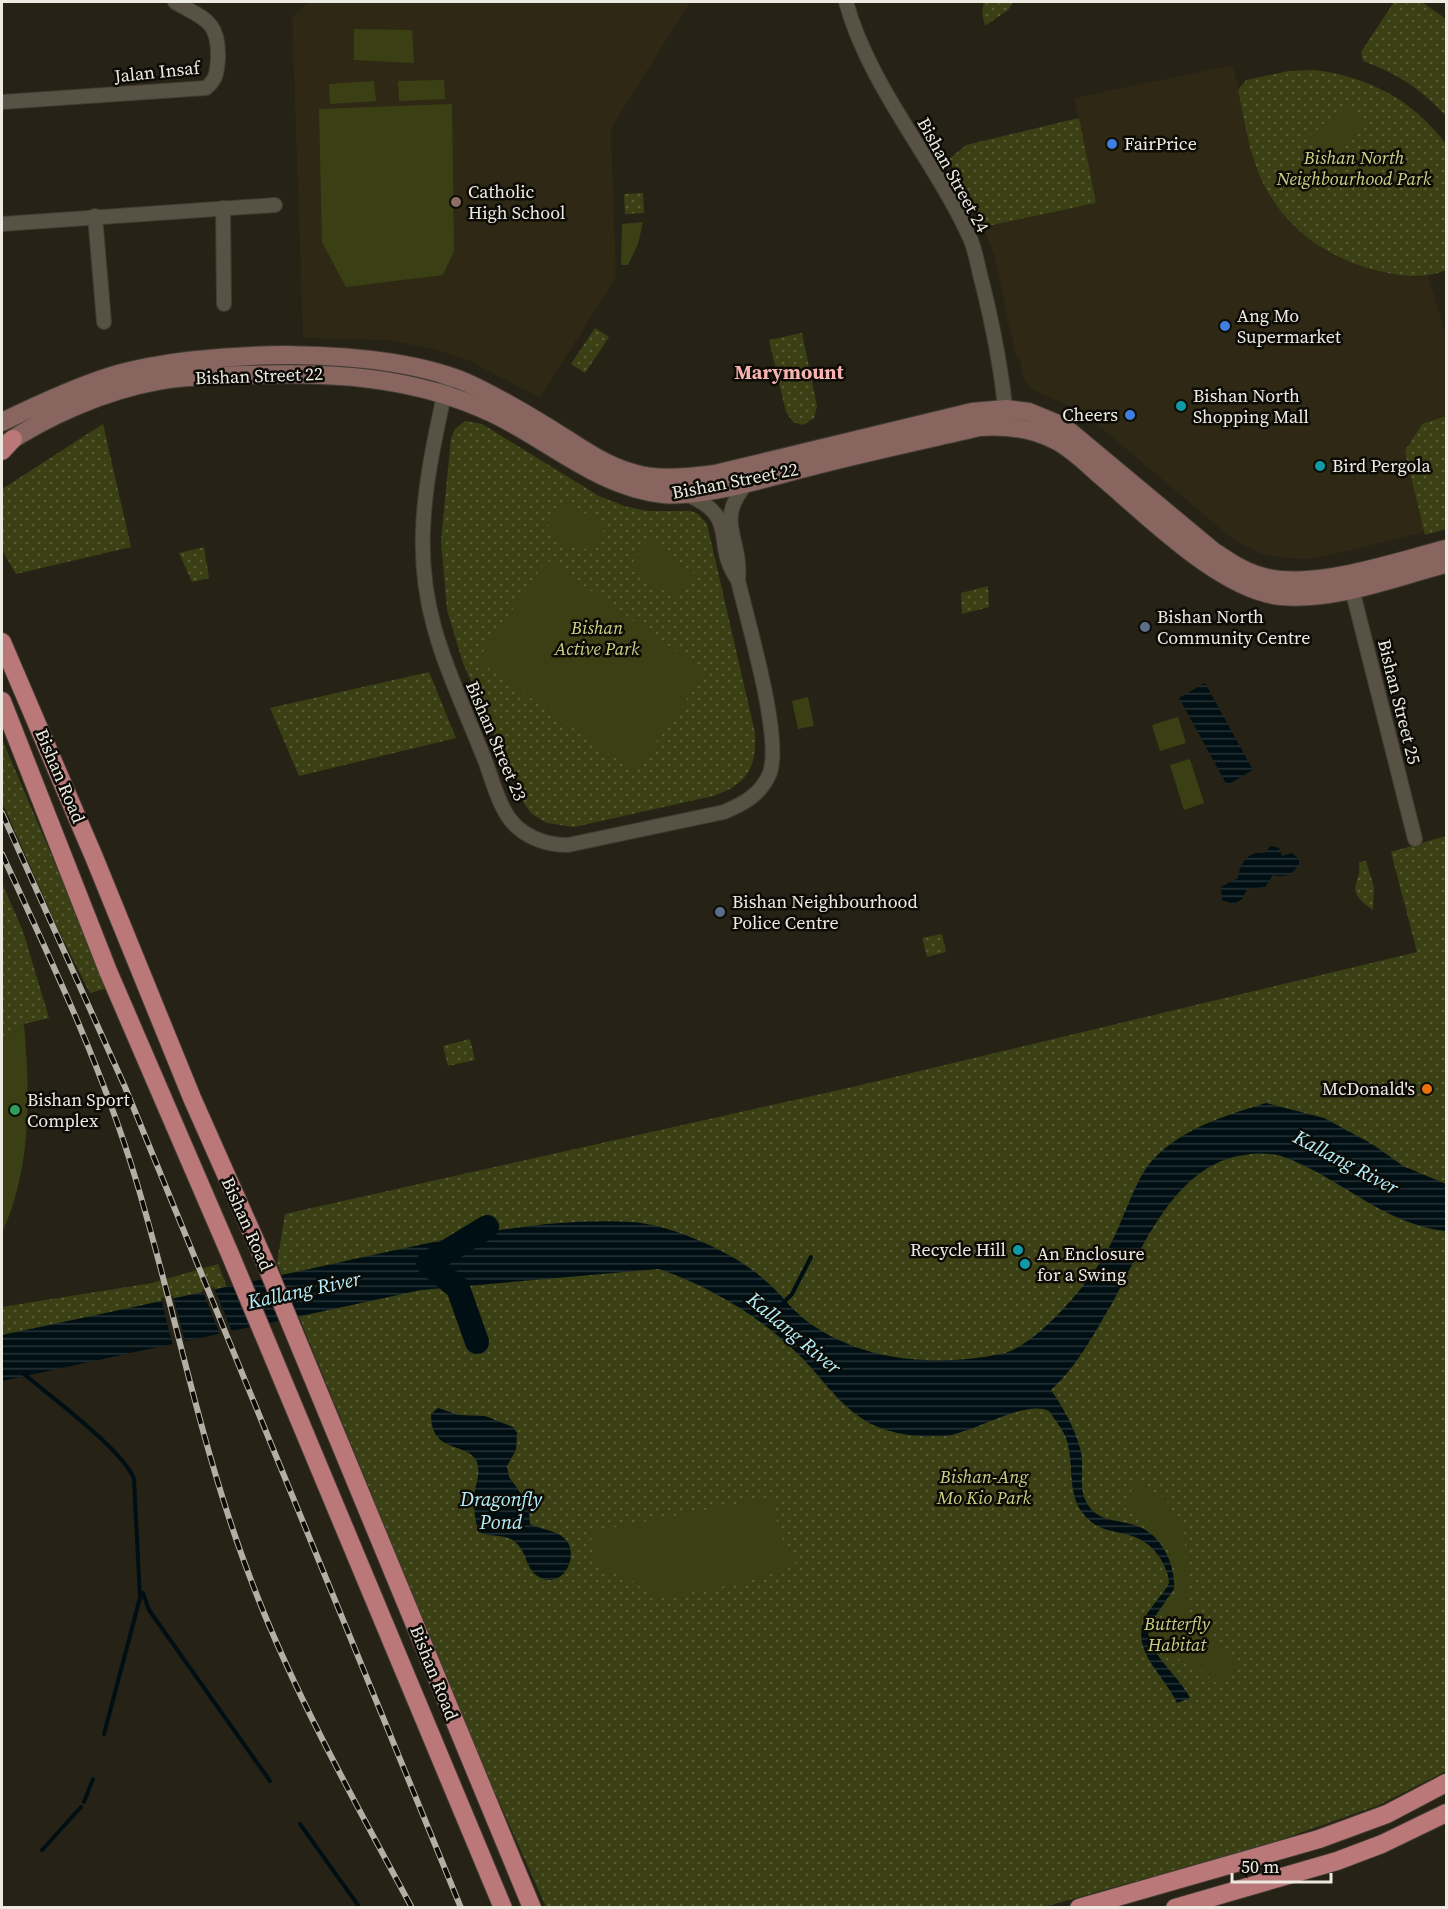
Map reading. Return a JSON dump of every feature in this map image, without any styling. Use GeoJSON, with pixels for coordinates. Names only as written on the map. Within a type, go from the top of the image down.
{"type":"FeatureCollection","features":[{"type":"Feature","properties":{"kind":"main road","name":"Bishan Street 22"},"geometry":{"type":"LineString","coordinates":[[2,422],[51,398],[111,376],[153,367],[221,358],[368,358],[446,386],[626,487],[666,494],[686,494],[749,482],[980,427],[1006,417],[1029,412],[1063,426],[1236,567],[1259,576],[1306,582],[1350,581],[1446,564]]}},
{"type":"Feature","properties":{"kind":"main road","name":"Bishan Street 22"},"geometry":{"type":"LineString","coordinates":[[5,446],[57,415],[159,380],[293,373],[350,375],[446,386],[472,385],[517,408],[589,453],[632,473],[653,477],[681,478],[715,474],[972,412],[1006,417]]}},
{"type":"Feature","properties":{"kind":"main road","name":"Bishan Street 22"},"geometry":{"type":"LineString","coordinates":[[1350,581],[1446,549]]}},
{"type":"Feature","properties":{"kind":"main road","name":"Bishan Road"},"geometry":{"type":"LineString","coordinates":[[2,642],[89,846],[192,1098],[267,1267],[532,1908]]}},
{"type":"Feature","properties":{"kind":"main road","name":"Bishan Road"},"geometry":{"type":"LineString","coordinates":[[2,701],[108,971],[263,1333],[503,1908]]}},
{"type":"Feature","properties":{"kind":"main road"},"geometry":{"type":"LineString","coordinates":[[1079,1908],[1319,1839],[1387,1814],[1446,1783]]}},
{"type":"Feature","properties":{"kind":"main road"},"geometry":{"type":"LineString","coordinates":[[1175,1908],[1337,1861],[1382,1844],[1446,1813]]}},
{"type":"Feature","properties":{"kind":"street","name":"Jalan Insaf"},"geometry":{"type":"LineString","coordinates":[[2,102],[206,88],[214,81],[217,71],[219,38],[214,28],[206,21],[175,2]]}},
{"type":"Feature","properties":{"kind":"street","name":"Bishan Street 24"},"geometry":{"type":"LineString","coordinates":[[846,2],[858,43],[868,55]]}},
{"type":"Feature","properties":{"kind":"street","name":"Bishan Street 24"},"geometry":{"type":"LineString","coordinates":[[855,2],[868,55],[891,104],[944,189],[971,242],[985,294],[1006,417]]}},
{"type":"Feature","properties":{"kind":"street"},"geometry":{"type":"LineString","coordinates":[[2,224],[275,205]]}},
{"type":"Feature","properties":{"kind":"street"},"geometry":{"type":"LineString","coordinates":[[223,208],[224,304]]}},
{"type":"Feature","properties":{"kind":"street"},"geometry":{"type":"LineString","coordinates":[[95,216],[104,322]]}},
{"type":"Feature","properties":{"kind":"street","name":"Bishan Street 23"},"geometry":{"type":"LineString","coordinates":[[446,386],[437,418],[423,531],[425,592],[432,627],[445,665],[501,804],[516,826],[536,840],[552,845],[568,845],[724,812],[747,802],[761,788],[769,775],[774,746],[738,580],[740,562],[729,514],[736,496],[749,482]]}},
{"type":"Feature","properties":{"kind":"street","name":"Bishan Street 23"},"geometry":{"type":"LineString","coordinates":[[686,494],[705,502],[719,517],[729,568],[738,580]]}},
{"type":"Feature","properties":{"kind":"street","name":"Bishan Street 25"},"geometry":{"type":"LineString","coordinates":[[1350,581],[1415,839]]}},
{"type":"Feature","properties":{"kind":"shaded area","name":"Catholic High School"},"geometry":{"type":"Polygon","coordinates":[[[308,2],[690,2],[611,128],[616,277],[540,398],[470,361],[433,349],[387,340],[303,338],[292,17],[308,2]]]}},
{"type":"Feature","properties":{"kind":"shaded area"},"geometry":{"type":"Polygon","coordinates":[[[1233,65],[1255,165],[1271,199],[1296,228],[1326,251],[1344,260],[1417,277],[1428,276],[1446,335],[1446,416],[1422,424],[1405,451],[1425,532],[1313,559],[1282,558],[1260,553],[1235,541],[1099,426],[1069,406],[1031,389],[1023,377],[1019,357],[1016,357],[994,255],[983,227],[1096,203],[1074,98],[1233,65]]]}},
{"type":"Feature","properties":{"kind":"green space"},"geometry":{"type":"Polygon","coordinates":[[[984,2],[1013,2],[1008,10],[985,26],[982,13],[984,2]]]}},
{"type":"Feature","properties":{"kind":"green space"},"geometry":{"type":"Polygon","coordinates":[[[1394,2],[1422,2],[1446,19],[1446,116],[1408,83],[1363,61],[1361,52],[1394,2]]]}},
{"type":"Feature","properties":{"kind":"green space"},"geometry":{"type":"Polygon","coordinates":[[[354,29],[412,30],[414,63],[354,60],[354,29]]]}},
{"type":"Feature","properties":{"kind":"green space","name":"Bishan North Neighbourhood Park"},"geometry":{"type":"Polygon","coordinates":[[[1313,70],[1352,78],[1388,93],[1419,115],[1446,144],[1446,270],[1428,275],[1411,276],[1355,264],[1336,256],[1302,233],[1275,203],[1264,185],[1253,157],[1238,90],[1246,80],[1289,71],[1313,70]]]}},
{"type":"Feature","properties":{"kind":"green space"},"geometry":{"type":"Polygon","coordinates":[[[444,80],[445,99],[399,101],[398,81],[444,80]]]}},
{"type":"Feature","properties":{"kind":"green space"},"geometry":{"type":"Polygon","coordinates":[[[374,81],[376,101],[330,104],[329,84],[374,81]]]}},
{"type":"Feature","properties":{"kind":"green space"},"geometry":{"type":"Polygon","coordinates":[[[452,104],[454,251],[443,275],[346,287],[322,242],[319,109],[452,104]]]}},
{"type":"Feature","properties":{"kind":"green space"},"geometry":{"type":"Polygon","coordinates":[[[1346,105],[1365,128],[1327,160],[1308,137],[1346,105]]]}},
{"type":"Feature","properties":{"kind":"green space"},"geometry":{"type":"Polygon","coordinates":[[[1079,118],[1096,203],[983,227],[969,193],[948,160],[966,145],[1079,118]]]}},
{"type":"Feature","properties":{"kind":"green space"},"geometry":{"type":"Polygon","coordinates":[[[1375,146],[1383,153],[1378,159],[1382,163],[1365,181],[1349,166],[1357,153],[1375,146]]]}},
{"type":"Feature","properties":{"kind":"green space"},"geometry":{"type":"Polygon","coordinates":[[[643,193],[644,213],[625,214],[624,194],[643,193]]]}},
{"type":"Feature","properties":{"kind":"green space"},"geometry":{"type":"Polygon","coordinates":[[[643,222],[638,244],[628,265],[621,265],[622,224],[643,222]]]}},
{"type":"Feature","properties":{"kind":"green space"},"geometry":{"type":"Polygon","coordinates":[[[595,328],[609,337],[585,373],[571,364],[595,328]]]}},
{"type":"Feature","properties":{"kind":"green space"},"geometry":{"type":"Polygon","coordinates":[[[802,333],[817,406],[814,418],[803,425],[793,422],[786,412],[769,340],[802,333]]]}},
{"type":"Feature","properties":{"kind":"green space"},"geometry":{"type":"Polygon","coordinates":[[[1446,416],[1446,529],[1425,535],[1405,451],[1422,424],[1446,416]]]}},
{"type":"Feature","properties":{"kind":"green space","name":"Bishan Active Park"},"geometry":{"type":"Polygon","coordinates":[[[465,421],[482,424],[599,496],[624,506],[647,511],[691,511],[698,514],[707,524],[755,733],[752,765],[742,780],[725,792],[713,796],[574,827],[547,823],[532,814],[525,805],[463,663],[447,610],[441,541],[451,438],[455,429],[465,421]]]}},
{"type":"Feature","properties":{"kind":"green space"},"geometry":{"type":"Polygon","coordinates":[[[103,424],[131,547],[16,574],[2,550],[2,489],[103,424]]]}},
{"type":"Feature","properties":{"kind":"green space"},"geometry":{"type":"Polygon","coordinates":[[[568,505],[590,516],[604,530],[592,549],[578,548],[566,543],[551,530],[548,524],[557,506],[568,505]]]}},
{"type":"Feature","properties":{"kind":"green space"},"geometry":{"type":"Polygon","coordinates":[[[649,540],[694,573],[675,599],[630,566],[649,540]]]}},
{"type":"Feature","properties":{"kind":"green space"},"geometry":{"type":"Polygon","coordinates":[[[204,547],[209,578],[192,582],[179,553],[204,547]]]}},
{"type":"Feature","properties":{"kind":"green space"},"geometry":{"type":"Polygon","coordinates":[[[547,560],[706,672],[635,772],[477,660],[547,560]]]}},
{"type":"Feature","properties":{"kind":"green space"},"geometry":{"type":"Polygon","coordinates":[[[988,586],[989,607],[962,614],[961,593],[988,586]]]}},
{"type":"Feature","properties":{"kind":"green space"},"geometry":{"type":"Polygon","coordinates":[[[429,672],[456,738],[299,776],[270,708],[429,672]]]}},
{"type":"Feature","properties":{"kind":"green space"},"geometry":{"type":"Polygon","coordinates":[[[808,697],[814,726],[798,729],[792,701],[808,697]]]}},
{"type":"Feature","properties":{"kind":"green space"},"geometry":{"type":"Polygon","coordinates":[[[1178,717],[1186,743],[1160,751],[1152,725],[1178,717]]]}},
{"type":"Feature","properties":{"kind":"green space"},"geometry":{"type":"Polygon","coordinates":[[[2,739],[108,988],[90,993],[57,927],[2,802],[2,739]]]}},
{"type":"Feature","properties":{"kind":"green space"},"geometry":{"type":"Polygon","coordinates":[[[1190,759],[1204,803],[1184,810],[1170,765],[1190,759]]]}},
{"type":"Feature","properties":{"kind":"green space","name":"Bishan-Ang Mo Kio Park"},"geometry":{"type":"Polygon","coordinates":[[[1446,836],[1446,1771],[1379,1805],[1275,1842],[1044,1907],[546,1907],[481,1761],[277,1263],[285,1214],[861,1085],[1417,952],[1391,852],[1446,836]]]}},
{"type":"Feature","properties":{"kind":"green space"},"geometry":{"type":"Polygon","coordinates":[[[1366,861],[1374,887],[1373,910],[1363,903],[1356,891],[1359,862],[1366,861]]]}},
{"type":"Feature","properties":{"kind":"green space"},"geometry":{"type":"Polygon","coordinates":[[[2,883],[23,931],[49,1018],[24,1024],[2,1044],[2,883]]]}},
{"type":"Feature","properties":{"kind":"green space"},"geometry":{"type":"Polygon","coordinates":[[[942,934],[946,952],[927,957],[922,938],[942,934]]]}},
{"type":"Feature","properties":{"kind":"green space","name":"Bishan Sport Complex"},"geometry":{"type":"Polygon","coordinates":[[[24,1024],[28,1103],[24,1156],[12,1208],[2,1233],[2,1044],[24,1024]]]}},
{"type":"Feature","properties":{"kind":"green space"},"geometry":{"type":"Polygon","coordinates":[[[470,1039],[475,1060],[448,1066],[443,1046],[470,1039]]]}},
{"type":"Feature","properties":{"kind":"green space"},"geometry":{"type":"Polygon","coordinates":[[[218,1264],[227,1287],[2,1336],[2,1307],[152,1283],[218,1264]]]}},
{"type":"Feature","properties":{"kind":"green space","name":"Butterfly Habitat"},"geometry":{"type":"Polygon","coordinates":[[[1137,1480],[1165,1499],[1184,1528],[1188,1605],[1192,1622],[1238,1662],[1220,1685],[1199,1669],[1165,1650],[1152,1632],[1155,1622],[1164,1616],[1174,1599],[1177,1584],[1176,1573],[1174,1563],[1158,1533],[1142,1516],[1123,1507],[1137,1480]]]}},
{"type":"Feature","properties":{"kind":"green space"},"geometry":{"type":"Polygon","coordinates":[[[772,1497],[779,1533],[796,1565],[780,1571],[730,1585],[662,1598],[647,1592],[626,1577],[599,1566],[594,1560],[591,1532],[772,1497]]]}},
{"type":"Feature","properties":{"kind":"water"},"geometry":{"type":"Polygon","coordinates":[[[1205,683],[1253,770],[1227,785],[1179,698],[1205,683]]]}},
{"type":"Feature","properties":{"kind":"water"},"geometry":{"type":"Polygon","coordinates":[[[1271,846],[1279,848],[1282,856],[1292,853],[1299,859],[1299,864],[1294,871],[1284,876],[1273,875],[1265,887],[1247,889],[1242,899],[1234,904],[1222,900],[1221,887],[1238,878],[1246,859],[1253,854],[1264,853],[1271,846]]]}},
{"type":"Feature","properties":{"kind":"water","name":"Kallang River"},"geometry":{"type":"Polygon","coordinates":[[[1266,1103],[1324,1118],[1372,1144],[1403,1166],[1446,1184],[1446,1231],[1402,1220],[1323,1175],[1281,1156],[1249,1154],[1219,1162],[1196,1176],[1176,1195],[1159,1218],[1086,1346],[1051,1390],[1069,1420],[1079,1444],[1082,1459],[1082,1489],[1086,1502],[1096,1514],[1102,1517],[1142,1528],[1156,1539],[1167,1554],[1173,1572],[1174,1589],[1154,1618],[1148,1634],[1155,1651],[1190,1698],[1177,1703],[1146,1655],[1141,1634],[1145,1618],[1169,1583],[1165,1567],[1160,1558],[1143,1541],[1097,1526],[1081,1511],[1073,1492],[1066,1438],[1049,1411],[1027,1409],[957,1434],[945,1436],[916,1436],[886,1430],[859,1417],[848,1408],[798,1354],[751,1315],[697,1284],[659,1269],[421,1290],[2,1381],[2,1335],[443,1240],[518,1228],[593,1222],[631,1222],[665,1228],[722,1251],[754,1271],[808,1322],[852,1346],[901,1358],[926,1360],[976,1358],[1001,1354],[1030,1340],[1061,1312],[1088,1279],[1112,1241],[1131,1196],[1147,1167],[1158,1154],[1201,1126],[1266,1103]]]}},
{"type":"Feature","properties":{"kind":"water","name":"Dragonfly Pond"},"geometry":{"type":"Polygon","coordinates":[[[438,1408],[459,1415],[485,1416],[513,1427],[517,1433],[516,1450],[507,1466],[509,1477],[528,1503],[530,1524],[557,1533],[569,1544],[571,1559],[559,1578],[544,1579],[533,1572],[514,1541],[479,1532],[474,1500],[478,1465],[471,1454],[449,1445],[436,1435],[432,1427],[431,1414],[438,1408]]]}},
{"type":"Feature","properties":{"kind":"pier"},"geometry":{"type":"Polygon","coordinates":[[[214,1287],[233,1334],[221,1337],[202,1290],[214,1287]]]}},
{"type":"Feature","properties":{"kind":"pier"},"geometry":{"type":"Polygon","coordinates":[[[173,1296],[186,1345],[173,1347],[161,1298],[173,1296]]]}},
{"type":"Feature","properties":{"kind":"waterway"},"geometry":{"type":"LineString","coordinates":[[477,1342],[458,1288],[428,1263],[487,1227]]}},
{"type":"Feature","properties":{"kind":"waterway","name":"Kallang River"},"geometry":{"type":"LineString","coordinates":[[782,1304],[792,1294],[811,1257]]}},
{"type":"Feature","properties":{"kind":"waterway"},"geometry":{"type":"LineString","coordinates":[[24,1374],[101,1439],[127,1467],[134,1479],[140,1598],[104,1734]]}},
{"type":"Feature","properties":{"kind":"waterway"},"geometry":{"type":"LineString","coordinates":[[143,1593],[149,1610],[270,1781]]}},
{"type":"Feature","properties":{"kind":"waterway"},"geometry":{"type":"LineString","coordinates":[[84,1802],[93,1779]]}},
{"type":"Feature","properties":{"kind":"waterway"},"geometry":{"type":"LineString","coordinates":[[42,1850],[81,1807]]}},
{"type":"Feature","properties":{"kind":"waterway"},"geometry":{"type":"LineString","coordinates":[[300,1824],[360,1908]]}},
{"type":"Feature","properties":{"kind":"railway"},"geometry":{"type":"LineString","coordinates":[[2,813],[125,1087],[461,1908]]}},
{"type":"Feature","properties":{"kind":"railway"},"geometry":{"type":"LineString","coordinates":[[2,854],[75,1014],[108,1096],[136,1180],[203,1431],[233,1531],[251,1580],[306,1705],[412,1908]]}},
{"type":"Feature","properties":{"kind":"place","name":"FairPrice"},"geometry":{"type":"Point","coordinates":[1112,144]}},
{"type":"Feature","properties":{"kind":"place","name":"Catholic High School"},"geometry":{"type":"Point","coordinates":[456,202]}},
{"type":"Feature","properties":{"kind":"place","name":"Ang Mo Supermarket"},"geometry":{"type":"Point","coordinates":[1225,326]}},
{"type":"Feature","properties":{"kind":"place","name":"Bishan North Shopping Mall"},"geometry":{"type":"Point","coordinates":[1181,406]}},
{"type":"Feature","properties":{"kind":"place","name":"Cheers"},"geometry":{"type":"Point","coordinates":[1130,415]}},
{"type":"Feature","properties":{"kind":"place","name":"Bird Pergola"},"geometry":{"type":"Point","coordinates":[1320,466]}},
{"type":"Feature","properties":{"kind":"place","name":"Bishan North Community Centre"},"geometry":{"type":"Point","coordinates":[1145,627]}},
{"type":"Feature","properties":{"kind":"place","name":"Bishan Neighbourhood Police Centre"},"geometry":{"type":"Point","coordinates":[720,912]}},
{"type":"Feature","properties":{"kind":"place","name":"McDonald's"},"geometry":{"type":"Point","coordinates":[1427,1089]}},
{"type":"Feature","properties":{"kind":"place","name":"Bishan Sport Complex"},"geometry":{"type":"Point","coordinates":[15,1110]}},
{"type":"Feature","properties":{"kind":"place","name":"Recycle Hill"},"geometry":{"type":"Point","coordinates":[1018,1250]}},
{"type":"Feature","properties":{"kind":"place","name":"An Enclosure for a Swing"},"geometry":{"type":"Point","coordinates":[1025,1264]}},
{"type":"Feature","properties":{"kind":"district","name":"Marymount"},"geometry":{"type":"Point","coordinates":[789,372]}}]}
